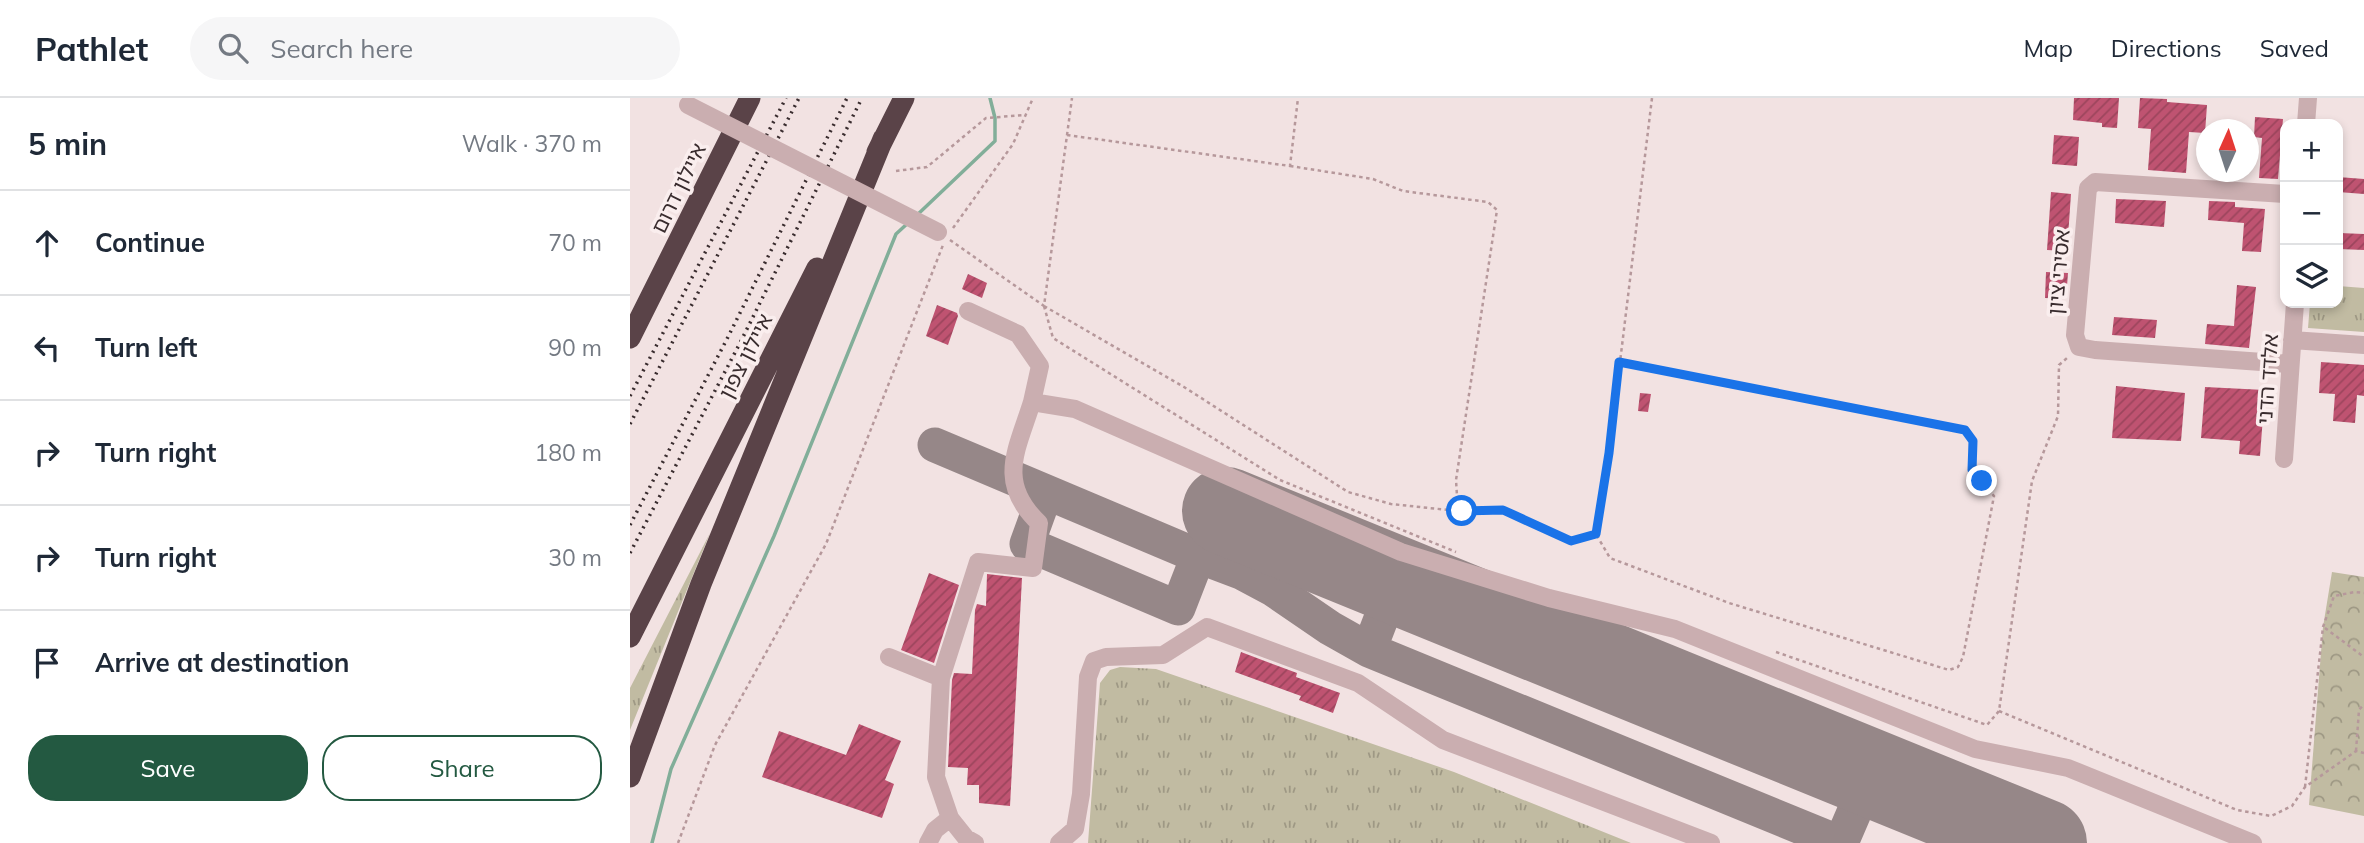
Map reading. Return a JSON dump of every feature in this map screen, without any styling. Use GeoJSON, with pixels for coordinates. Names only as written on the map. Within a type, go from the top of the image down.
{"type":"FeatureCollection","features":[{"type":"Feature","properties":{"kind":"highway","name":"איילון דרום"},"geometry":{"type":"LineString","coordinates":[[630,338],[750,98]]}},
{"type":"Feature","properties":{"kind":"highway","name":"איילון צפון"},"geometry":{"type":"LineString","coordinates":[[630,637],[904,98]]}},
{"type":"Feature","properties":{"kind":"highway"},"geometry":{"type":"LineString","coordinates":[[630,777],[701,584],[883,139]]}},
{"type":"Feature","properties":{"kind":"highway"},"geometry":{"type":"LineString","coordinates":[[630,331],[652,297]]}},
{"type":"Feature","properties":{"kind":"street"},"geometry":{"type":"LineString","coordinates":[[2306,119],[2308,98]]}},
{"type":"Feature","properties":{"kind":"street"},"geometry":{"type":"LineString","coordinates":[[682,102],[942,235]]}},
{"type":"Feature","properties":{"kind":"street","name":"אסירי ציון"},"geometry":{"type":"LineString","coordinates":[[2280,194],[2095,182],[2088,188],[2075,335],[2079,347],[2095,350],[2290,364]]}},
{"type":"Feature","properties":{"kind":"street","name":"אלדד הדני"},"geometry":{"type":"LineString","coordinates":[[2284,459],[2294,308]]}},
{"type":"Feature","properties":{"kind":"street"},"geometry":{"type":"LineString","coordinates":[[968,312],[1017,334],[1040,366],[1032,402],[1011,468],[1016,492],[1028,512],[1039,523],[1033,568],[978,562],[941,678],[936,777],[950,818],[966,838],[975,843]]}},
{"type":"Feature","properties":{"kind":"street"},"geometry":{"type":"LineString","coordinates":[[2292,340],[2364,345]]}},
{"type":"Feature","properties":{"kind":"street"},"geometry":{"type":"LineString","coordinates":[[1032,402],[1074,409],[1401,552],[1549,598],[1675,629],[1975,749],[2068,768],[2253,843]]}},
{"type":"Feature","properties":{"kind":"street"},"geometry":{"type":"LineString","coordinates":[[1059,843],[1075,829],[1082,794],[1088,677],[1094,661],[1106,657],[1163,655],[1207,627],[1358,683],[1443,740],[1711,843]]}},
{"type":"Feature","properties":{"kind":"street"},"geometry":{"type":"LineString","coordinates":[[889,657],[941,678]]}},
{"type":"Feature","properties":{"kind":"street"},"geometry":{"type":"LineString","coordinates":[[928,843],[935,830],[950,818]]}},
{"type":"Feature","properties":{"kind":"path"},"geometry":{"type":"LineString","coordinates":[[678,843],[715,745],[827,544],[942,235],[1013,144],[1033,98]]}},
{"type":"Feature","properties":{"kind":"path"},"geometry":{"type":"LineString","coordinates":[[1072,98],[1044,306],[1053,338],[1280,480],[1461,554]]}},
{"type":"Feature","properties":{"kind":"path"},"geometry":{"type":"LineString","coordinates":[[1290,166],[1298,98]]}},
{"type":"Feature","properties":{"kind":"path"},"geometry":{"type":"LineString","coordinates":[[1619,362],[1965,430],[1973,441],[1972,470],[1994,496],[1963,657],[1958,667],[1949,670],[1729,603],[1610,558],[1596,534],[1609,453],[1619,362],[1652,98]]}},
{"type":"Feature","properties":{"kind":"path"},"geometry":{"type":"LineString","coordinates":[[896,171],[927,167],[986,118],[1025,115]]}},
{"type":"Feature","properties":{"kind":"path"},"geometry":{"type":"LineString","coordinates":[[1067,135],[1373,179],[1403,191],[1488,202],[1497,210],[1456,480],[1458,511]]}},
{"type":"Feature","properties":{"kind":"path"},"geometry":{"type":"LineString","coordinates":[[942,235],[1044,306],[1184,387],[1348,492],[1391,504],[1458,511],[1503,510],[1571,541],[1596,534]]}},
{"type":"Feature","properties":{"kind":"path"},"geometry":{"type":"LineString","coordinates":[[1766,649],[1987,725],[1998,711],[2032,481],[2058,416],[2059,365]]}},
{"type":"Feature","properties":{"kind":"path"},"geometry":{"type":"LineString","coordinates":[[2305,787],[2323,627],[2334,596],[2364,593]]}},
{"type":"Feature","properties":{"kind":"path"},"geometry":{"type":"LineString","coordinates":[[2323,627],[2364,657]]}},
{"type":"Feature","properties":{"kind":"path"},"geometry":{"type":"LineString","coordinates":[[2356,751],[2359,710],[2364,704]]}},
{"type":"Feature","properties":{"kind":"path"},"geometry":{"type":"LineString","coordinates":[[1998,711],[2237,810],[2271,816],[2292,806],[2305,787],[2356,751],[2364,753]]}},
{"type":"Feature","properties":{"kind":"green space"},"geometry":{"type":"Polygon","coordinates":[[[2343,286],[2364,288],[2364,332],[2308,328],[2310,308],[2343,308],[2343,286]]]}},
{"type":"Feature","properties":{"kind":"green space"},"geometry":{"type":"Polygon","coordinates":[[[710,533],[630,730],[630,688],[710,533]]]}},
{"type":"Feature","properties":{"kind":"green space"},"geometry":{"type":"Polygon","coordinates":[[[2332,572],[2364,577],[2364,816],[2309,805],[2323,627],[2332,572]]]}},
{"type":"Feature","properties":{"kind":"green space"},"geometry":{"type":"Polygon","coordinates":[[[1120,667],[1156,669],[1454,772],[1631,843],[1088,843],[1100,683],[1110,670],[1120,667]]]}},
{"type":"Feature","properties":{"kind":"building"},"geometry":{"type":"Polygon","coordinates":[[[2074,98],[2119,98],[2117,128],[2102,127],[2102,123],[2073,120],[2074,98]]]}},
{"type":"Feature","properties":{"kind":"building"},"geometry":{"type":"Polygon","coordinates":[[[2140,98],[2207,105],[2206,119],[2196,119],[2196,132],[2189,132],[2186,173],[2148,170],[2151,129],[2138,128],[2140,98]]]}},
{"type":"Feature","properties":{"kind":"building"},"geometry":{"type":"Polygon","coordinates":[[[2255,117],[2283,119],[2280,119],[2278,179],[2259,178],[2262,138],[2259,138],[2259,119],[2255,117]]]}},
{"type":"Feature","properties":{"kind":"building"},"geometry":{"type":"Polygon","coordinates":[[[2054,135],[2079,137],[2077,166],[2052,164],[2054,135]]]}},
{"type":"Feature","properties":{"kind":"building"},"geometry":{"type":"Polygon","coordinates":[[[2343,177],[2364,179],[2364,194],[2343,192],[2343,177]]]}},
{"type":"Feature","properties":{"kind":"building"},"geometry":{"type":"Polygon","coordinates":[[[2051,192],[2071,194],[2067,251],[2047,250],[2051,192]]]}},
{"type":"Feature","properties":{"kind":"building"},"geometry":{"type":"Polygon","coordinates":[[[2116,199],[2166,201],[2164,227],[2115,223],[2116,199]]]}},
{"type":"Feature","properties":{"kind":"building"},"geometry":{"type":"Polygon","coordinates":[[[2209,201],[2235,202],[2235,207],[2265,209],[2261,252],[2242,251],[2244,223],[2208,220],[2209,201]]]}},
{"type":"Feature","properties":{"kind":"building"},"geometry":{"type":"Polygon","coordinates":[[[2343,233],[2364,234],[2364,250],[2343,249],[2343,233]]]}},
{"type":"Feature","properties":{"kind":"building"},"geometry":{"type":"Polygon","coordinates":[[[2046,272],[2068,273],[2066,299],[2045,298],[2046,272]]]}},
{"type":"Feature","properties":{"kind":"building"},"geometry":{"type":"Polygon","coordinates":[[[968,274],[987,283],[982,298],[962,289],[968,274]]]}},
{"type":"Feature","properties":{"kind":"building"},"geometry":{"type":"Polygon","coordinates":[[[2237,285],[2256,287],[2249,348],[2205,344],[2207,324],[2234,326],[2237,285]]]}},
{"type":"Feature","properties":{"kind":"building"},"geometry":{"type":"Polygon","coordinates":[[[937,305],[957,313],[958,316],[948,345],[926,336],[937,305]]]}},
{"type":"Feature","properties":{"kind":"building"},"geometry":{"type":"Polygon","coordinates":[[[2114,317],[2157,320],[2155,338],[2112,335],[2114,317]]]}},
{"type":"Feature","properties":{"kind":"building"},"geometry":{"type":"Polygon","coordinates":[[[2321,362],[2364,365],[2364,396],[2357,395],[2355,423],[2333,421],[2335,394],[2319,393],[2321,362]]]}},
{"type":"Feature","properties":{"kind":"building"},"geometry":{"type":"Polygon","coordinates":[[[2116,386],[2185,393],[2181,441],[2112,438],[2116,386]]]}},
{"type":"Feature","properties":{"kind":"building"},"geometry":{"type":"Polygon","coordinates":[[[2205,387],[2265,390],[2260,456],[2239,454],[2240,441],[2201,438],[2205,387]]]}},
{"type":"Feature","properties":{"kind":"building"},"geometry":{"type":"Polygon","coordinates":[[[1640,393],[1651,394],[1648,412],[1638,411],[1640,393]]]}},
{"type":"Feature","properties":{"kind":"building"},"geometry":{"type":"Polygon","coordinates":[[[929,573],[959,585],[934,663],[901,650],[929,573]]]}},
{"type":"Feature","properties":{"kind":"building"},"geometry":{"type":"Polygon","coordinates":[[[987,574],[1022,578],[1010,806],[979,803],[979,785],[967,785],[968,768],[948,767],[952,680],[954,673],[972,674],[975,610],[977,604],[986,606],[987,574]]]}},
{"type":"Feature","properties":{"kind":"building"},"geometry":{"type":"Polygon","coordinates":[[[1241,652],[1340,693],[1333,713],[1299,700],[1301,696],[1235,672],[1241,652]]]}},
{"type":"Feature","properties":{"kind":"building"},"geometry":{"type":"Polygon","coordinates":[[[859,724],[901,741],[885,780],[894,784],[882,818],[762,777],[779,731],[846,755],[859,724]]]}},
{"type":"Feature","properties":{"kind":"waterway"},"geometry":{"type":"LineString","coordinates":[[916,216],[995,141],[995,118],[990,98]]}},
{"type":"Feature","properties":{"kind":"waterway"},"geometry":{"type":"LineString","coordinates":[[652,843],[671,769],[774,536],[896,234],[908,223]]}},
{"type":"Feature","properties":{"kind":"taxiway"},"geometry":{"type":"LineString","coordinates":[[935,445],[1243,573],[1369,650],[1840,843]]}},
{"type":"Feature","properties":{"kind":"taxiway"},"geometry":{"type":"LineString","coordinates":[[1044,497],[1027,544],[1178,608],[1204,541],[1226,511]]}},
{"type":"Feature","properties":{"kind":"taxiway"},"geometry":{"type":"LineString","coordinates":[[1369,650],[1396,580]]}},
{"type":"Feature","properties":{"kind":"taxiway"},"geometry":{"type":"LineString","coordinates":[[1841,843],[1871,773]]}},
{"type":"Feature","properties":{"kind":"runway"},"geometry":{"type":"LineString","coordinates":[[1226,511],[2043,843]]}},
{"type":"Feature","properties":{"kind":"railway"},"geometry":{"type":"LineString","coordinates":[[630,396],[786,98]]}},
{"type":"Feature","properties":{"kind":"railway"},"geometry":{"type":"LineString","coordinates":[[630,424],[799,98]]}},
{"type":"Feature","properties":{"kind":"railway"},"geometry":{"type":"LineString","coordinates":[[630,525],[728,337],[847,98]]}},
{"type":"Feature","properties":{"kind":"railway"},"geometry":{"type":"LineString","coordinates":[[630,553],[740,343],[862,98]]}},
{"type":"Feature","properties":{"kind":"route"},"geometry":{"type":"LineString","coordinates":[[1462,511],[1503,510],[1571,541],[1596,534],[1609,453],[1619,362],[1965,430],[1973,441],[1972,470],[1982,481]]}}]}
